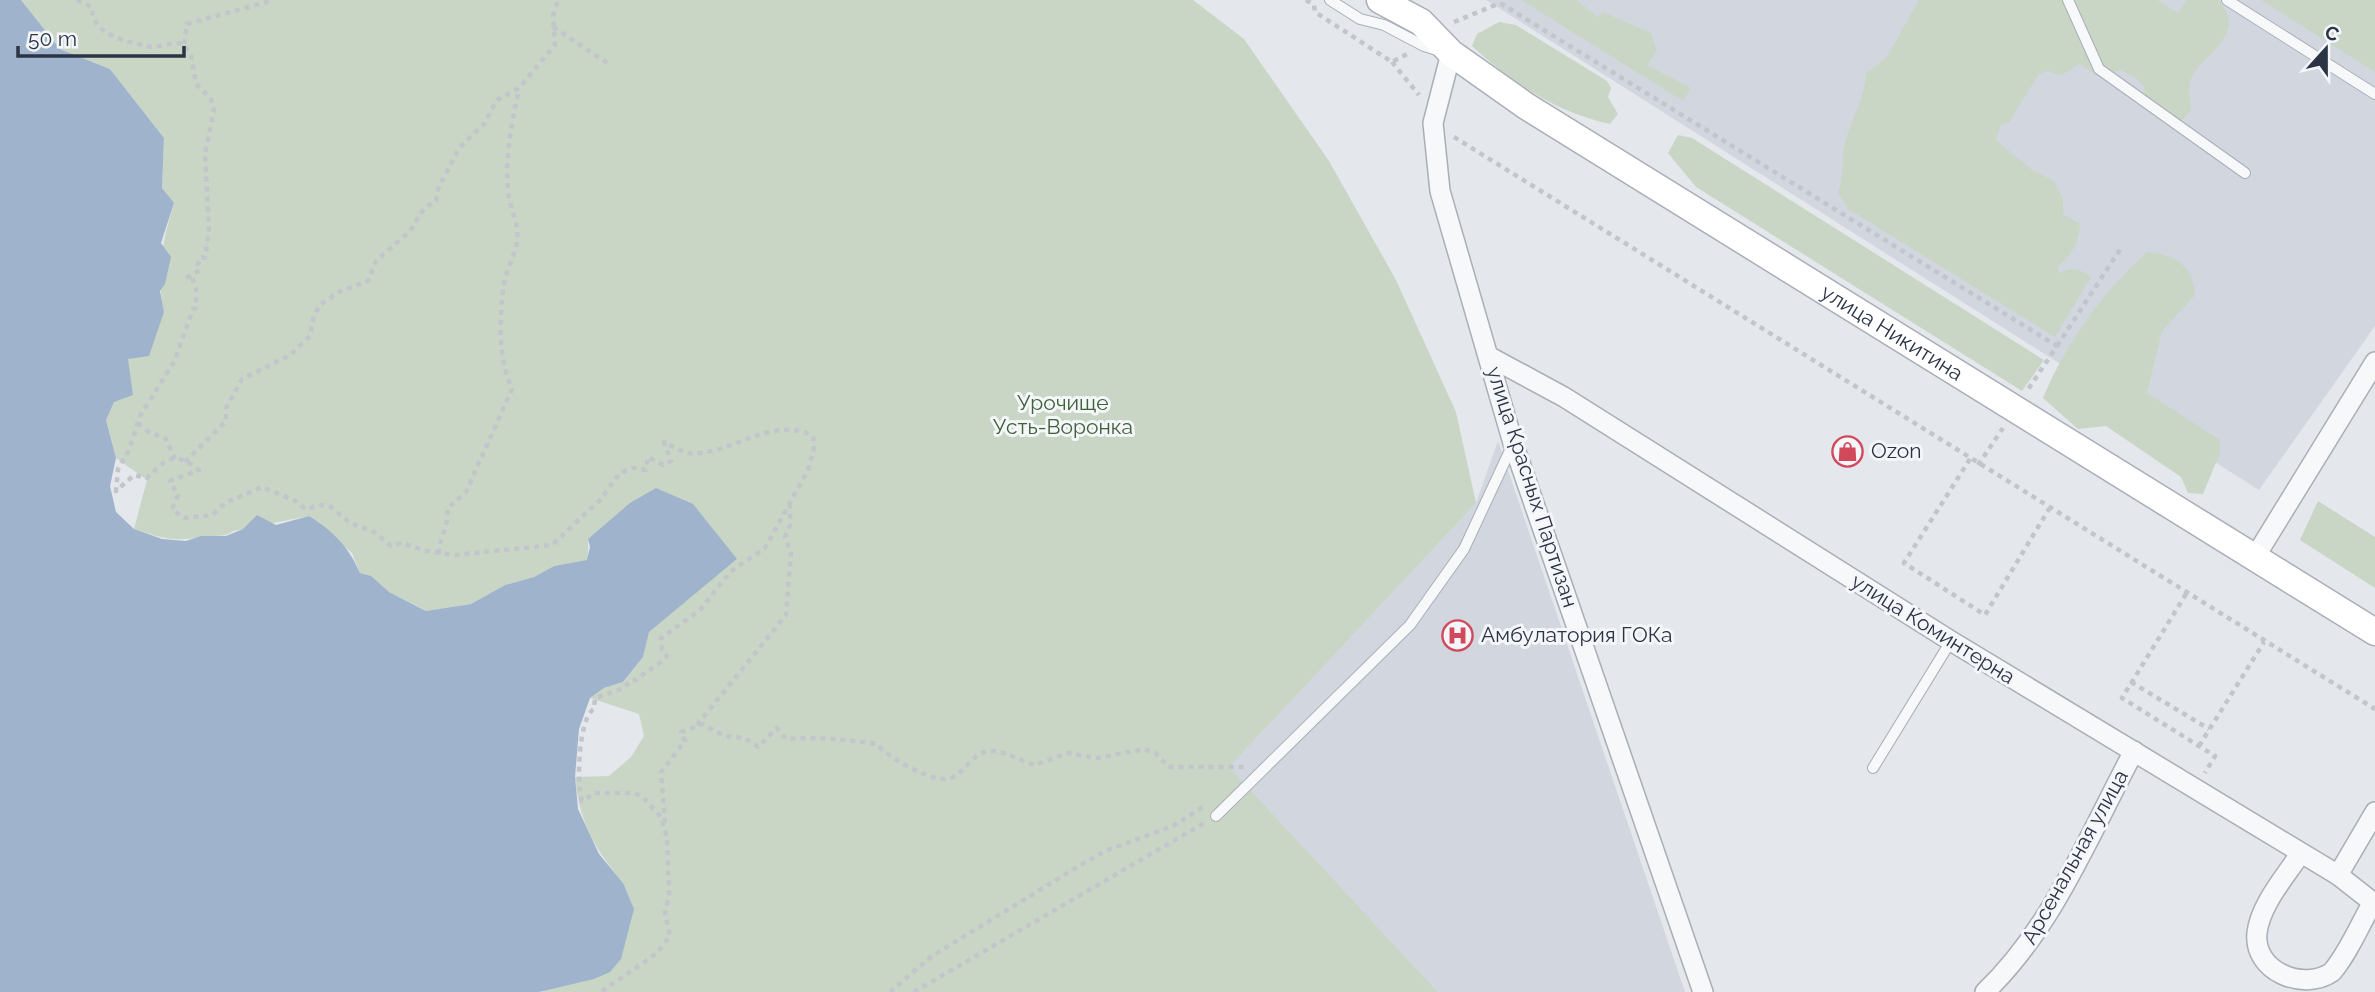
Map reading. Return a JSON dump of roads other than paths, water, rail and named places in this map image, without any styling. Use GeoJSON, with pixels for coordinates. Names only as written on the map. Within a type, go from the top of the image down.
{"type":"FeatureCollection","features":[{"type":"Feature","properties":{"kind":"main road","name":"улица Никитина"},"geometry":{"type":"LineString","coordinates":[[1381,0],[1429,32],[1526,106],[2375,632]]}},
{"type":"Feature","properties":{"kind":"street","name":"улица Красных Партизан"},"geometry":{"type":"LineString","coordinates":[[1429,32],[1433,123],[1440,191],[1513,443],[1703,992]]}},
{"type":"Feature","properties":{"kind":"street","name":"улица Коминтерна"},"geometry":{"type":"LineString","coordinates":[[1490,357],[1564,397],[1951,641],[2338,875],[2374,903]]}},
{"type":"Feature","properties":{"kind":"street"},"geometry":{"type":"LineString","coordinates":[[2255,556],[2375,362]]}},
{"type":"Feature","properties":{"kind":"street","name":"Арсенальная улица"},"geometry":{"type":"LineString","coordinates":[[1985,992],[2013,965],[2040,927],[2134,751]]}},
{"type":"Feature","properties":{"kind":"street"},"geometry":{"type":"LineString","coordinates":[[2338,875],[2375,812]]}},
{"type":"Feature","properties":{"kind":"street"},"geometry":{"type":"LineString","coordinates":[[2300,854],[2260,915],[2258,954],[2271,985],[2298,986],[2319,982],[2332,972],[2374,903]]}},
{"type":"Feature","properties":{"kind":"lane"},"geometry":{"type":"LineString","coordinates":[[1330,0],[1360,19],[1429,32]]}},
{"type":"Feature","properties":{"kind":"lane"},"geometry":{"type":"LineString","coordinates":[[2068,0],[2099,69],[2245,173]]}},
{"type":"Feature","properties":{"kind":"lane"},"geometry":{"type":"LineString","coordinates":[[2227,0],[2375,94]]}},
{"type":"Feature","properties":{"kind":"lane"},"geometry":{"type":"LineString","coordinates":[[1216,816],[1410,625],[1464,549],[1513,443]]}},
{"type":"Feature","properties":{"kind":"lane"},"geometry":{"type":"LineString","coordinates":[[1873,768],[1951,641]]}},
{"type":"Feature","properties":{"kind":"water"},"geometry":{"type":"Polygon","coordinates":[[[0,0],[21,0],[60,49],[110,69],[164,138],[162,188],[174,203],[161,243],[171,257],[165,284],[160,291],[164,312],[149,356],[128,359],[133,395],[114,402],[106,420],[116,458],[110,486],[116,512],[134,529],[162,539],[186,541],[201,536],[226,536],[243,529],[257,515],[276,525],[309,516],[339,540],[360,573],[371,576],[389,592],[426,611],[471,604],[505,585],[534,577],[554,566],[587,560],[590,547],[588,539],[630,503],[656,488],[693,504],[737,559],[649,632],[643,657],[623,682],[604,688],[590,698],[579,729],[575,777],[578,809],[599,854],[623,883],[634,909],[621,959],[610,972],[594,979],[539,992],[0,992],[0,0]]]}},
{"type":"Feature","properties":{"kind":"place","name":"Ozon"},"geometry":{"type":"Point","coordinates":[1848,451]}},
{"type":"Feature","properties":{"kind":"place","name":"Амбулатория ГОКа"},"geometry":{"type":"Point","coordinates":[1458,635]}},
{"type":"Feature","properties":{"kind":"park label","name":"Урочище Усть-Воронка"},"geometry":{"type":"Point","coordinates":[1063,415]}}]}
